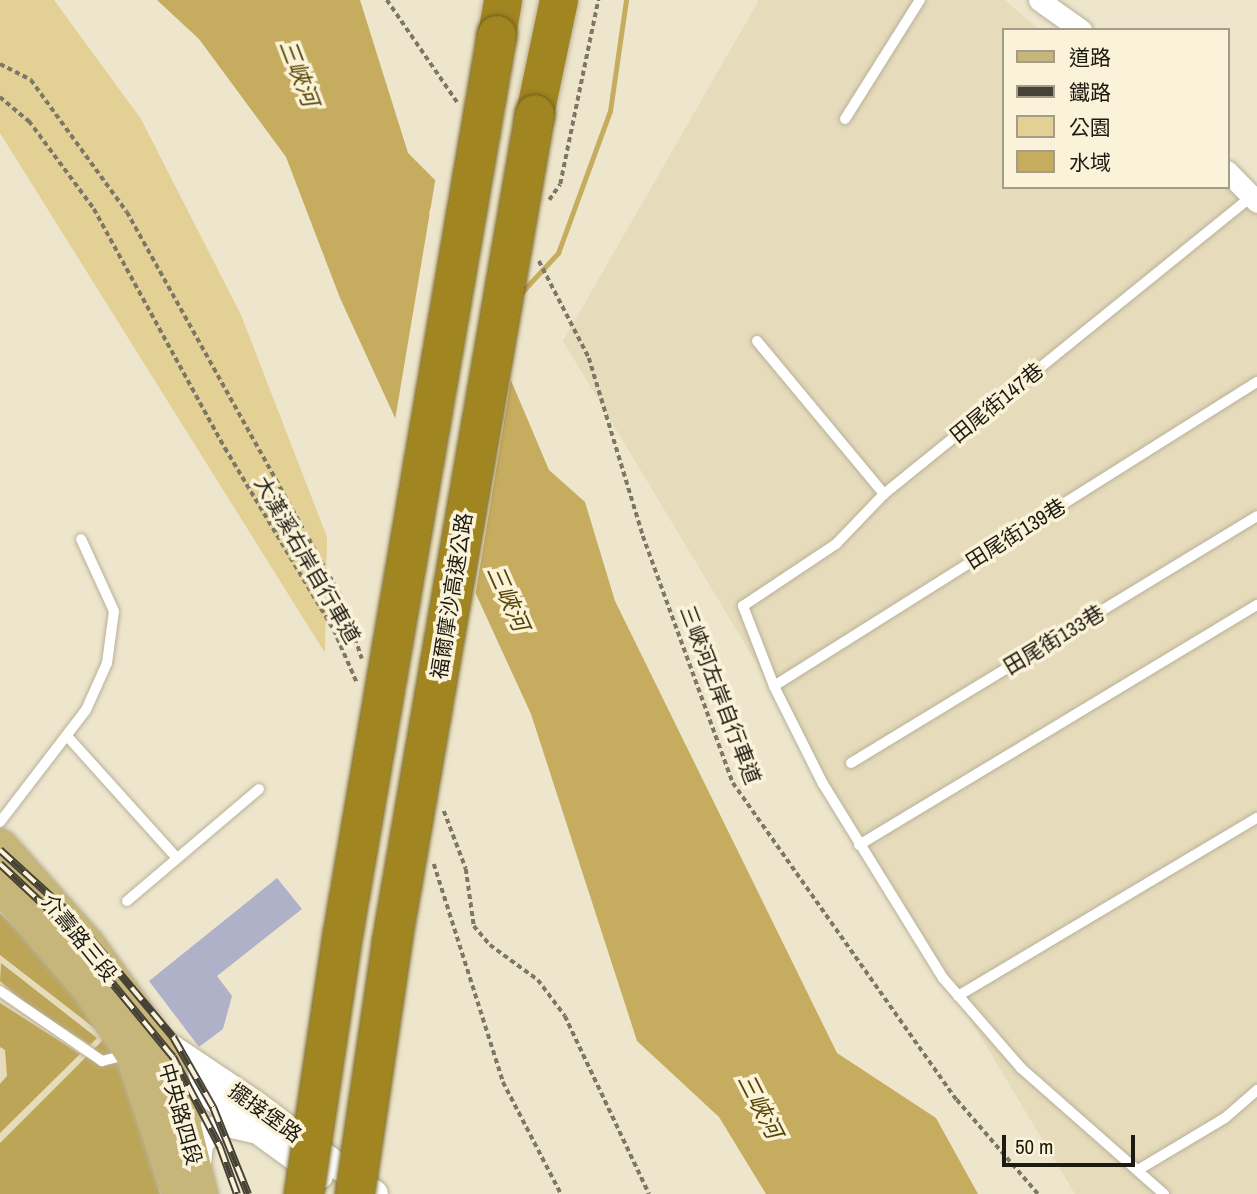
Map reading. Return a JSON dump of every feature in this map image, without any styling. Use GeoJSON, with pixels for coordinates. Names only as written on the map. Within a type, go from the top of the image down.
{"type":"FeatureCollection","features":[{"type":"Feature","properties":{"kind":"highway","name":"福爾摩沙高速公路"},"geometry":{"type":"LineString","coordinates":[[355,1194],[392,942],[535,114],[559,0]]}},
{"type":"Feature","properties":{"kind":"highway"},"geometry":{"type":"LineString","coordinates":[[304,1194],[344,933],[500,17]]}},
{"type":"Feature","properties":{"kind":"main road","name":"介壽路三段"},"geometry":{"type":"LineString","coordinates":[[0,845],[86,943],[142,1044]]}},
{"type":"Feature","properties":{"kind":"main road","name":"介壽路三段"},"geometry":{"type":"LineString","coordinates":[[0,885],[89,989],[142,1044]]}},
{"type":"Feature","properties":{"kind":"main road","name":"中央路四段"},"geometry":{"type":"LineString","coordinates":[[142,1044],[169,1066],[192,1188]]}},
{"type":"Feature","properties":{"kind":"main road","name":"中央路四段"},"geometry":{"type":"LineString","coordinates":[[142,1044],[192,1188]]}},
{"type":"Feature","properties":{"kind":"street"},"geometry":{"type":"LineString","coordinates":[[1039,0],[1078,28]]}},
{"type":"Feature","properties":{"kind":"street"},"geometry":{"type":"LineString","coordinates":[[1229,173],[1254,200]]}},
{"type":"Feature","properties":{"kind":"street","name":"擺接堡路"},"geometry":{"type":"LineString","coordinates":[[142,1044],[254,1103],[375,1194]]}},
{"type":"Feature","properties":{"kind":"street","name":"擺接堡路"},"geometry":{"type":"LineString","coordinates":[[169,1066],[345,1194]]}},
{"type":"Feature","properties":{"kind":"street"},"geometry":{"type":"LineString","coordinates":[[192,1188],[200,1144],[210,1132],[228,1124],[255,1130]]}},
{"type":"Feature","properties":{"kind":"lane"},"geometry":{"type":"LineString","coordinates":[[845,119],[920,0]]}},
{"type":"Feature","properties":{"kind":"lane","name":"田尾街147巷"},"geometry":{"type":"LineString","coordinates":[[774,686],[743,606],[836,544],[884,494],[1254,200]]}},
{"type":"Feature","properties":{"kind":"lane"},"geometry":{"type":"LineString","coordinates":[[757,341],[884,494]]}},
{"type":"Feature","properties":{"kind":"lane","name":"田尾街139巷"},"geometry":{"type":"LineString","coordinates":[[774,686],[1257,382]]}},
{"type":"Feature","properties":{"kind":"lane","name":"田尾街133巷"},"geometry":{"type":"LineString","coordinates":[[851,763],[1257,516]]}},
{"type":"Feature","properties":{"kind":"lane"},"geometry":{"type":"LineString","coordinates":[[0,822],[86,710],[107,663],[114,611],[82,539]]}},
{"type":"Feature","properties":{"kind":"lane"},"geometry":{"type":"LineString","coordinates":[[859,845],[1257,605]]}},
{"type":"Feature","properties":{"kind":"lane"},"geometry":{"type":"LineString","coordinates":[[774,686],[859,845],[958,996],[1021,1068],[1164,1194]]}},
{"type":"Feature","properties":{"kind":"lane"},"geometry":{"type":"LineString","coordinates":[[67,736],[176,856]]}},
{"type":"Feature","properties":{"kind":"lane"},"geometry":{"type":"LineString","coordinates":[[127,901],[176,856],[259,789]]}},
{"type":"Feature","properties":{"kind":"lane"},"geometry":{"type":"LineString","coordinates":[[958,996],[1257,818]]}},
{"type":"Feature","properties":{"kind":"lane"},"geometry":{"type":"LineString","coordinates":[[0,991],[102,1061],[142,1044]]}},
{"type":"Feature","properties":{"kind":"lane"},"geometry":{"type":"LineString","coordinates":[[1138,1170],[1226,1118],[1257,1090]]}},
{"type":"Feature","properties":{"kind":"path"},"geometry":{"type":"LineString","coordinates":[[547,203],[560,184],[598,0]]}},
{"type":"Feature","properties":{"kind":"path"},"geometry":{"type":"LineString","coordinates":[[0,64],[31,80],[127,212],[342,598],[354,645],[366,668]]}},
{"type":"Feature","properties":{"kind":"path","name":"大漢溪右岸自行車道"},"geometry":{"type":"LineString","coordinates":[[0,97],[29,121],[94,209],[225,449],[334,630],[361,693]]}},
{"type":"Feature","properties":{"kind":"path","name":"三峽河左岸自行車道"},"geometry":{"type":"LineString","coordinates":[[539,260],[589,358],[643,536],[733,783],[957,1100],[1038,1194]]}},
{"type":"Feature","properties":{"kind":"path"},"geometry":{"type":"LineString","coordinates":[[443,809],[466,869],[474,926],[490,945],[538,980],[565,1016],[649,1194]]}},
{"type":"Feature","properties":{"kind":"path"},"geometry":{"type":"LineString","coordinates":[[430,855],[503,1082],[561,1194]]}},
{"type":"Feature","properties":{"kind":"shaded area"},"geometry":{"type":"Polygon","coordinates":[[[759,0],[1005,0],[1038,28],[1002,28],[1002,189],[1229,189],[1229,187],[1257,210],[1257,1194],[1075,1194],[563,341],[759,0]]]}},
{"type":"Feature","properties":{"kind":"shaded area"},"geometry":{"type":"Polygon","coordinates":[[[0,913],[80,992],[123,1052],[160,1194],[0,1194],[0,1143],[106,1037],[0,955],[0,913]]]}},
{"type":"Feature","properties":{"kind":"shaded area"},"geometry":{"type":"Polygon","coordinates":[[[0,955],[107,1037],[0,1143],[0,955]]]}},
{"type":"Feature","properties":{"kind":"shaded area"},"geometry":{"type":"Polygon","coordinates":[[[1,963],[97,1038],[90,1045],[24,1002],[0,981],[1,963]]]}},
{"type":"Feature","properties":{"kind":"shaded area"},"geometry":{"type":"Polygon","coordinates":[[[0,1003],[80,1054],[0,1133],[0,1084],[7,1076],[5,1050],[0,1047],[0,1003]]]}},
{"type":"Feature","properties":{"kind":"green space"},"geometry":{"type":"Polygon","coordinates":[[[0,0],[54,0],[141,119],[241,315],[327,537],[325,653],[0,133],[0,0]]]}},
{"type":"Feature","properties":{"kind":"water","name":"三峽河"},"geometry":{"type":"Polygon","coordinates":[[[157,0],[360,0],[408,153],[439,184],[429,213],[493,338],[549,470],[585,502],[615,601],[837,1053],[936,1118],[978,1194],[766,1194],[719,1117],[637,1041],[531,714],[340,298],[286,157],[199,39],[157,0]]]}},
{"type":"Feature","properties":{"kind":"pier"},"geometry":{"type":"Polygon","coordinates":[[[436,176],[442,185],[433,213],[512,374],[474,603],[394,426],[436,176]]]}},
{"type":"Feature","properties":{"kind":"building"},"geometry":{"type":"Polygon","coordinates":[[[277,878],[302,909],[217,976],[232,996],[223,1029],[199,1047],[149,981],[277,878]]]}},
{"type":"Feature","properties":{"kind":"waterway"},"geometry":{"type":"LineString","coordinates":[[520,294],[558,253],[610,111],[626,0]]}},
{"type":"Feature","properties":{"kind":"railway"},"geometry":{"type":"LineString","coordinates":[[0,850],[70,914],[173,1037],[213,1107],[248,1194]]}},
{"type":"Feature","properties":{"kind":"railway"},"geometry":{"type":"LineString","coordinates":[[0,864],[62,922],[173,1057],[220,1147],[237,1194]]}}]}
